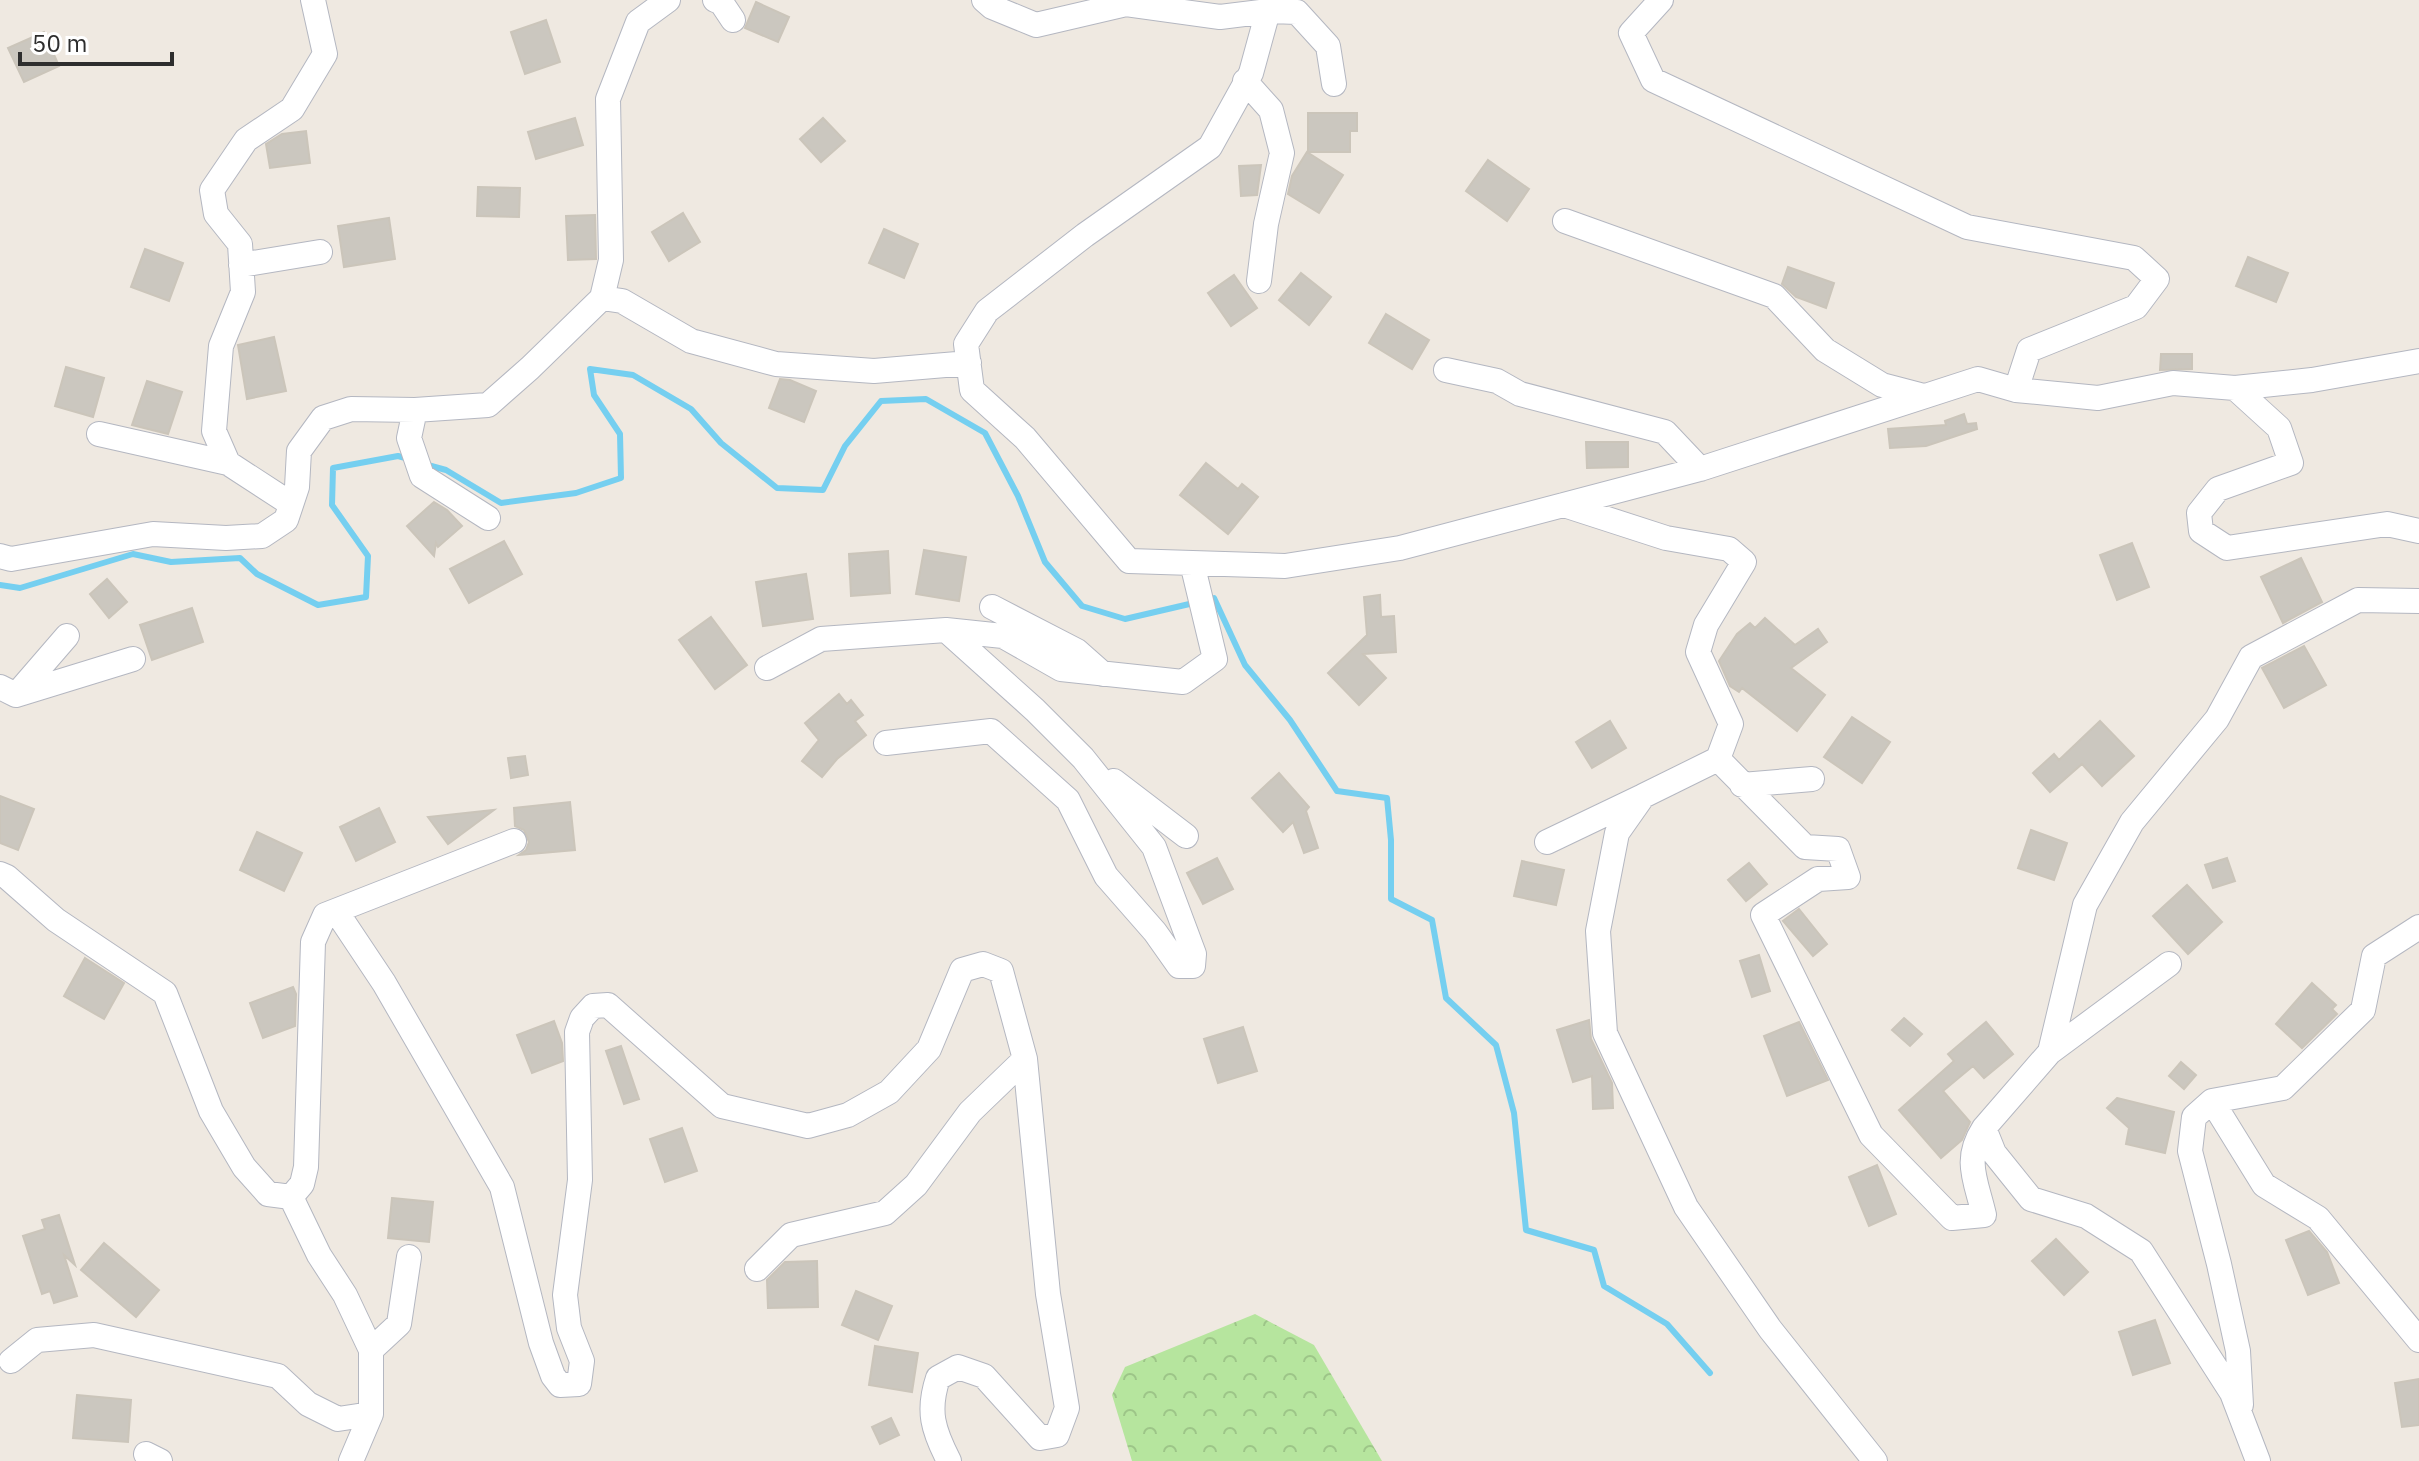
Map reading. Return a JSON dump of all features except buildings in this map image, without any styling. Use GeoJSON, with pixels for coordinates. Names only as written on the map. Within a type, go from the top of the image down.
{"type":"FeatureCollection","features":[{"type":"Feature","properties":{"kind":"street"},"geometry":{"type":"LineString","coordinates":[[0,556],[11,559],[153,534],[226,538],[262,536],[286,520],[297,487],[299,451],[323,418],[351,409],[415,410],[488,405],[602,298],[611,260],[608,99],[638,22],[668,0]]}},
{"type":"Feature","properties":{"kind":"street"},"geometry":{"type":"LineString","coordinates":[[715,0],[721,2],[733,20]]}},
{"type":"Feature","properties":{"kind":"street"},"geometry":{"type":"LineString","coordinates":[[984,0],[992,7],[1036,25],[1126,4],[1220,17],[1268,11],[1297,12],[1328,46],[1334,84]]}},
{"type":"Feature","properties":{"kind":"street"},"geometry":{"type":"LineString","coordinates":[[1661,0],[1631,33],[1653,80],[1967,227],[2134,258],[2157,279],[2136,307],[2029,350],[2016,390]]}},
{"type":"Feature","properties":{"kind":"street"},"geometry":{"type":"LineString","coordinates":[[228,463],[214,431],[221,346],[243,292],[240,244],[216,214],[212,190],[246,140],[292,109],[308,85],[325,54],[315,6]]}},
{"type":"Feature","properties":{"kind":"street"},"geometry":{"type":"LineString","coordinates":[[1268,11],[1251,73],[1210,147],[1085,235],[987,311],[966,344],[972,390],[1025,438],[1129,561],[1285,566],[1400,548],[1700,469],[1978,379],[2016,390],[2098,398],[2173,383],[2235,388],[2312,380],[2419,361]]}},
{"type":"Feature","properties":{"kind":"street"},"geometry":{"type":"LineString","coordinates":[[1245,81],[1271,110],[1282,153],[1266,224],[1259,281]]}},
{"type":"Feature","properties":{"kind":"street"},"geometry":{"type":"LineString","coordinates":[[1565,221],[1774,296],[1825,350],[1882,385],[1924,396]]}},
{"type":"Feature","properties":{"kind":"street"},"geometry":{"type":"LineString","coordinates":[[241,265],[320,252]]}},
{"type":"Feature","properties":{"kind":"street"},"geometry":{"type":"LineString","coordinates":[[602,298],[622,301],[691,341],[776,364],[874,371],[969,363]]}},
{"type":"Feature","properties":{"kind":"street"},"geometry":{"type":"LineString","coordinates":[[1446,370],[1497,381],[1520,394],[1665,432],[1700,469]]}},
{"type":"Feature","properties":{"kind":"street"},"geometry":{"type":"LineString","coordinates":[[2235,388],[2279,428],[2291,463],[2218,489],[2199,513],[2201,531],[2227,548],[2387,524],[2419,531]]}},
{"type":"Feature","properties":{"kind":"street"},"geometry":{"type":"LineString","coordinates":[[415,410],[409,438],[422,476],[488,518]]}},
{"type":"Feature","properties":{"kind":"street"},"geometry":{"type":"LineString","coordinates":[[99,434],[228,463],[291,504]]}},
{"type":"Feature","properties":{"kind":"street"},"geometry":{"type":"LineString","coordinates":[[1547,842],[1718,759],[1731,724],[1698,652],[1706,625],[1744,562],[1729,549],[1666,538],[1564,505]]}},
{"type":"Feature","properties":{"kind":"street"},"geometry":{"type":"LineString","coordinates":[[767,668],[821,639],[946,630],[1003,636],[1061,669],[1183,682],[1215,659],[1192,563]]}},
{"type":"Feature","properties":{"kind":"street"},"geometry":{"type":"LineString","coordinates":[[2050,1052],[2085,905],[2132,822],[2217,719],[2251,657],[2358,600],[2419,601]]}},
{"type":"Feature","properties":{"kind":"street"},"geometry":{"type":"LineString","coordinates":[[992,607],[1077,651],[1103,674]]}},
{"type":"Feature","properties":{"kind":"street"},"geometry":{"type":"LineString","coordinates":[[886,743],[991,731],[1068,800],[1106,876],[1155,932],[1179,966],[1193,966],[1194,954],[1154,847],[1083,758],[946,630]]}},
{"type":"Feature","properties":{"kind":"street"},"geometry":{"type":"LineString","coordinates":[[8,691],[67,636]]}},
{"type":"Feature","properties":{"kind":"street"},"geometry":{"type":"LineString","coordinates":[[8,691],[133,659]]}},
{"type":"Feature","properties":{"kind":"street"},"geometry":{"type":"LineString","coordinates":[[1083,758],[1186,836]]}},
{"type":"Feature","properties":{"kind":"street"},"geometry":{"type":"LineString","coordinates":[[1718,759],[1805,847],[1838,849],[1848,877],[1818,879],[1763,915],[1871,1135],[1952,1218],[1984,1215],[1971,1159],[1974,1143],[1984,1128],[2050,1052],[2169,964]]}},
{"type":"Feature","properties":{"kind":"street"},"geometry":{"type":"LineString","coordinates":[[1742,785],[1812,779]]}},
{"type":"Feature","properties":{"kind":"street"},"geometry":{"type":"LineString","coordinates":[[1643,796],[1617,833],[1598,931],[1605,1033],[1686,1207],[1770,1329],[1875,1461]]}},
{"type":"Feature","properties":{"kind":"street"},"geometry":{"type":"LineString","coordinates":[[291,1197],[302,1184],[306,1167],[313,942],[325,915],[514,841]]}},
{"type":"Feature","properties":{"kind":"street"},"geometry":{"type":"LineString","coordinates":[[0,874],[56,920],[165,993],[211,1111],[244,1167],[268,1194],[291,1197]]}},
{"type":"Feature","properties":{"kind":"street"},"geometry":{"type":"LineString","coordinates":[[336,911],[384,983],[502,1187],[541,1343],[553,1376],[560,1385],[579,1384],[581,1373],[582,1361],[569,1328],[565,1295],[580,1180],[577,1032],[582,1018],[593,1006],[608,1005],[722,1106],[808,1126],[848,1115],[889,1092],[929,1049],[962,970],[983,964],[1001,971],[1025,1059],[1048,1294],[1067,1408],[1057,1435],[1040,1438],[984,1376],[958,1367],[938,1378],[930,1401],[936,1436],[949,1461]]}},
{"type":"Feature","properties":{"kind":"street"},"geometry":{"type":"LineString","coordinates":[[2242,1420],[2238,1351],[2190,1151],[2194,1117],[2212,1101],[2283,1088],[2363,1010],[2374,956],[2419,927]]}},
{"type":"Feature","properties":{"kind":"street"},"geometry":{"type":"LineString","coordinates":[[757,1269],[791,1235],[885,1213],[916,1185],[970,1112],[1025,1059]]}},
{"type":"Feature","properties":{"kind":"street"},"geometry":{"type":"LineString","coordinates":[[2212,1101],[2264,1185],[2318,1218],[2419,1340]]}},
{"type":"Feature","properties":{"kind":"street"},"geometry":{"type":"LineString","coordinates":[[1984,1128],[1994,1153],[2031,1199],[2086,1216],[2141,1251],[2232,1393],[2258,1461]]}},
{"type":"Feature","properties":{"kind":"street"},"geometry":{"type":"LineString","coordinates":[[291,1197],[319,1255],[345,1295],[371,1350],[371,1414],[351,1461]]}},
{"type":"Feature","properties":{"kind":"street"},"geometry":{"type":"LineString","coordinates":[[371,1350],[399,1324],[409,1257]]}},
{"type":"Feature","properties":{"kind":"street"},"geometry":{"type":"LineString","coordinates":[[11,1361],[37,1340],[94,1335],[278,1376],[308,1404],[338,1419],[371,1414]]}},
{"type":"Feature","properties":{"kind":"green space"},"geometry":{"type":"Polygon","coordinates":[[[1255,1314],[1314,1345],[1382,1461],[1132,1461],[1112,1395],[1125,1367],[1255,1314]]]}},
{"type":"Feature","properties":{"kind":"waterway"},"geometry":{"type":"LineString","coordinates":[[424,464],[446,470],[501,503],[576,493],[621,478],[620,434],[594,395],[590,369],[633,375],[691,409],[721,443],[777,488],[823,490],[845,446],[881,401],[926,399],[985,433],[1018,496],[1045,562],[1082,606],[1125,619],[1198,602]]}},
{"type":"Feature","properties":{"kind":"waterway"},"geometry":{"type":"LineString","coordinates":[[0,585],[20,588],[133,554],[171,562],[240,558],[257,574],[318,605],[366,597],[368,556],[332,505],[333,468],[398,456],[409,459]]}},
{"type":"Feature","properties":{"kind":"waterway"},"geometry":{"type":"LineString","coordinates":[[1208,600],[1214,598],[1245,665],[1290,720],[1337,791],[1387,798],[1391,899],[1432,920],[1446,998],[1496,1045],[1514,1113],[1526,1230],[1594,1250],[1604,1286],[1667,1324],[1710,1373]]}}]}
